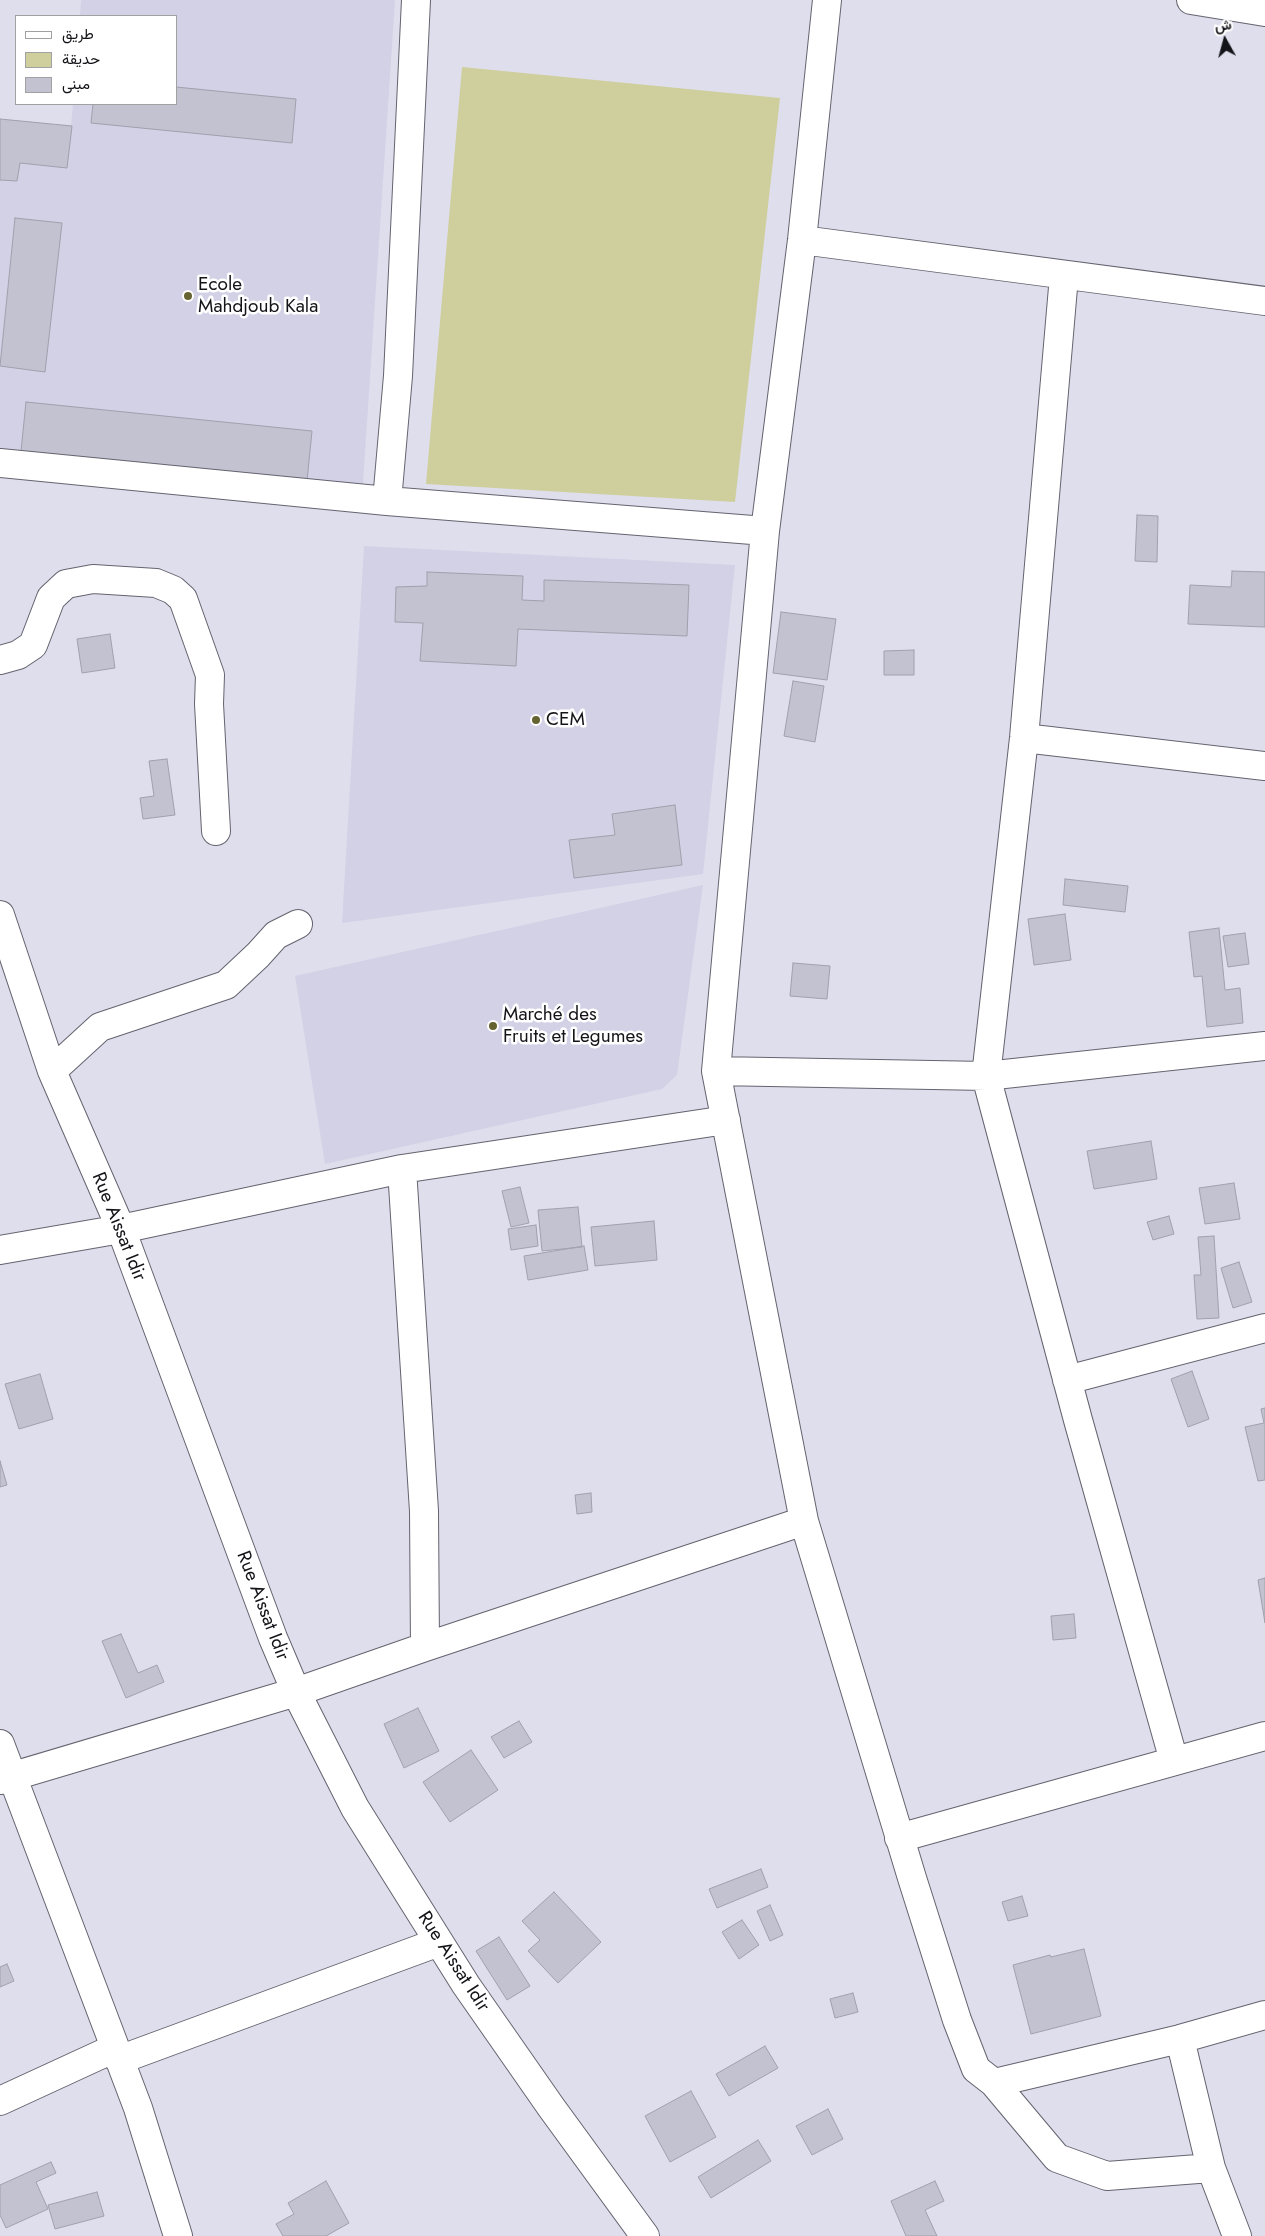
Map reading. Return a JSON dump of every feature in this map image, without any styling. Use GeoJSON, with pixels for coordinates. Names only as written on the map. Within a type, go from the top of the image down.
{"type":"FeatureCollection","features":[{"type":"Feature","properties":{"kind":"street"},"geometry":{"type":"LineString","coordinates":[[387,501],[398,376],[416,0]]}},
{"type":"Feature","properties":{"kind":"street"},"geometry":{"type":"LineString","coordinates":[[828,0],[802,240],[764,531],[716,1071],[804,1521],[899,1838],[957,2020],[976,2069],[994,2083],[1057,2158],[1107,2176],[1211,2168]]}},
{"type":"Feature","properties":{"kind":"street"},"geometry":{"type":"LineString","coordinates":[[1192,0],[1265,12]]}},
{"type":"Feature","properties":{"kind":"street"},"geometry":{"type":"LineString","coordinates":[[802,240],[1265,301]]}},
{"type":"Feature","properties":{"kind":"street"},"geometry":{"type":"LineString","coordinates":[[1064,276],[1024,738],[986,1076],[1174,1761]]}},
{"type":"Feature","properties":{"kind":"street"},"geometry":{"type":"LineString","coordinates":[[0,463],[387,501],[764,531]]}},
{"type":"Feature","properties":{"kind":"street"},"geometry":{"type":"LineString","coordinates":[[0,660],[18,655],[33,645],[51,598],[66,584],[93,579],[156,583],[173,590],[183,599],[210,676],[209,704],[216,831]]}},
{"type":"Feature","properties":{"kind":"street"},"geometry":{"type":"LineString","coordinates":[[1024,738],[1265,766]]}},
{"type":"Feature","properties":{"kind":"street","name":"Rue Aissat Idir"},"geometry":{"type":"LineString","coordinates":[[0,915],[5,944],[52,1071],[121,1229],[273,1638],[296,1692],[355,1808],[466,1985],[645,2236]]}},
{"type":"Feature","properties":{"kind":"street"},"geometry":{"type":"LineString","coordinates":[[52,1071],[100,1027],[226,985],[276,935],[298,924]]}},
{"type":"Feature","properties":{"kind":"street"},"geometry":{"type":"LineString","coordinates":[[716,1071],[986,1076],[1265,1046]]}},
{"type":"Feature","properties":{"kind":"street"},"geometry":{"type":"LineString","coordinates":[[0,1250],[121,1229],[402,1169],[726,1120]]}},
{"type":"Feature","properties":{"kind":"street"},"geometry":{"type":"LineString","coordinates":[[402,1169],[424,1511],[425,1647]]}},
{"type":"Feature","properties":{"kind":"street"},"geometry":{"type":"LineString","coordinates":[[1068,1380],[1265,1328]]}},
{"type":"Feature","properties":{"kind":"street"},"geometry":{"type":"LineString","coordinates":[[6,1778],[296,1692],[804,1521]]}},
{"type":"Feature","properties":{"kind":"street"},"geometry":{"type":"LineString","coordinates":[[899,1838],[1265,1736]]}},
{"type":"Feature","properties":{"kind":"street"},"geometry":{"type":"LineString","coordinates":[[0,1744],[6,1778],[138,2108],[178,2236]]}},
{"type":"Feature","properties":{"kind":"street"},"geometry":{"type":"LineString","coordinates":[[0,2101],[117,2054],[439,1942]]}},
{"type":"Feature","properties":{"kind":"street"},"geometry":{"type":"LineString","coordinates":[[994,2083],[1180,2039],[1265,2015]]}},
{"type":"Feature","properties":{"kind":"street"},"geometry":{"type":"LineString","coordinates":[[1180,2039],[1211,2168],[1237,2236]]}},
{"type":"Feature","properties":{"kind":"shaded area","name":"Ecole Mahdjoub Kala"},"geometry":{"type":"Polygon","coordinates":[[[81,0],[395,0],[362,498],[0,465],[0,119],[71,126],[73,105],[178,105],[178,15],[80,15],[81,0]]]}},
{"type":"Feature","properties":{"kind":"shaded area","name":"CEM"},"geometry":{"type":"Polygon","coordinates":[[[364,546],[735,565],[703,874],[342,923],[364,546]]]}},
{"type":"Feature","properties":{"kind":"shaded area","name":"Marché des Fruits et Legumes"},"geometry":{"type":"Polygon","coordinates":[[[703,885],[677,1075],[662,1089],[325,1164],[295,976],[703,885]]]}},
{"type":"Feature","properties":{"kind":"green space"},"geometry":{"type":"Polygon","coordinates":[[[462,67],[780,98],[735,502],[426,484],[462,67]]]}},
{"type":"Feature","properties":{"kind":"building"},"geometry":{"type":"Polygon","coordinates":[[[178,87],[296,99],[292,143],[91,123],[93,105],[178,105],[178,87]]]}},
{"type":"Feature","properties":{"kind":"building"},"geometry":{"type":"Polygon","coordinates":[[[0,119],[72,126],[67,168],[20,163],[17,181],[0,180],[0,119]]]}},
{"type":"Feature","properties":{"kind":"building"},"geometry":{"type":"Polygon","coordinates":[[[15,218],[62,223],[45,372],[0,366],[15,218]]]}},
{"type":"Feature","properties":{"kind":"building"},"geometry":{"type":"Polygon","coordinates":[[[26,402],[312,431],[307,481],[21,451],[26,402]]]}},
{"type":"Feature","properties":{"kind":"building"},"geometry":{"type":"Polygon","coordinates":[[[1137,515],[1158,516],[1157,562],[1135,561],[1137,515]]]}},
{"type":"Feature","properties":{"kind":"building"},"geometry":{"type":"Polygon","coordinates":[[[1232,571],[1265,572],[1265,627],[1188,624],[1190,585],[1231,587],[1232,571]]]}},
{"type":"Feature","properties":{"kind":"building"},"geometry":{"type":"Polygon","coordinates":[[[427,572],[523,576],[522,600],[544,601],[544,580],[689,585],[687,636],[518,629],[516,666],[420,661],[423,623],[395,622],[396,587],[427,586],[427,572]]]}},
{"type":"Feature","properties":{"kind":"building"},"geometry":{"type":"Polygon","coordinates":[[[781,612],[836,619],[827,680],[773,673],[781,612]]]}},
{"type":"Feature","properties":{"kind":"building"},"geometry":{"type":"Polygon","coordinates":[[[110,634],[115,668],[82,673],[77,639],[110,634]]]}},
{"type":"Feature","properties":{"kind":"building"},"geometry":{"type":"Polygon","coordinates":[[[914,650],[914,675],[884,675],[884,651],[914,650]]]}},
{"type":"Feature","properties":{"kind":"building"},"geometry":{"type":"Polygon","coordinates":[[[793,681],[824,686],[815,742],[784,736],[793,681]]]}},
{"type":"Feature","properties":{"kind":"building"},"geometry":{"type":"Polygon","coordinates":[[[167,759],[175,815],[143,819],[140,798],[154,796],[149,761],[167,759]]]}},
{"type":"Feature","properties":{"kind":"building"},"geometry":{"type":"Polygon","coordinates":[[[675,805],[682,865],[574,878],[569,840],[615,835],[612,814],[675,805]]]}},
{"type":"Feature","properties":{"kind":"building"},"geometry":{"type":"Polygon","coordinates":[[[1065,879],[1128,886],[1125,912],[1063,905],[1065,879]]]}},
{"type":"Feature","properties":{"kind":"building"},"geometry":{"type":"Polygon","coordinates":[[[1065,914],[1071,960],[1034,965],[1028,919],[1065,914]]]}},
{"type":"Feature","properties":{"kind":"building"},"geometry":{"type":"Polygon","coordinates":[[[1219,928],[1225,990],[1240,988],[1243,1023],[1207,1027],[1202,976],[1194,977],[1189,932],[1219,928]]]}},
{"type":"Feature","properties":{"kind":"building"},"geometry":{"type":"Polygon","coordinates":[[[1245,933],[1249,964],[1228,967],[1223,936],[1245,933]]]}},
{"type":"Feature","properties":{"kind":"building"},"geometry":{"type":"Polygon","coordinates":[[[793,963],[830,966],[827,999],[790,996],[793,963]]]}},
{"type":"Feature","properties":{"kind":"building"},"geometry":{"type":"Polygon","coordinates":[[[1151,1141],[1157,1179],[1094,1189],[1087,1151],[1151,1141]]]}},
{"type":"Feature","properties":{"kind":"building"},"geometry":{"type":"Polygon","coordinates":[[[1234,1183],[1240,1219],[1205,1224],[1199,1188],[1234,1183]]]}},
{"type":"Feature","properties":{"kind":"building"},"geometry":{"type":"Polygon","coordinates":[[[520,1187],[529,1223],[511,1227],[502,1191],[520,1187]]]}},
{"type":"Feature","properties":{"kind":"building"},"geometry":{"type":"Polygon","coordinates":[[[578,1207],[582,1247],[542,1251],[538,1210],[578,1207]]]}},
{"type":"Feature","properties":{"kind":"building"},"geometry":{"type":"Polygon","coordinates":[[[1169,1216],[1174,1234],[1153,1240],[1147,1222],[1169,1216]]]}},
{"type":"Feature","properties":{"kind":"building"},"geometry":{"type":"Polygon","coordinates":[[[654,1221],[657,1260],[595,1266],[591,1227],[654,1221]]]}},
{"type":"Feature","properties":{"kind":"building"},"geometry":{"type":"Polygon","coordinates":[[[536,1225],[538,1246],[511,1250],[508,1229],[536,1225]]]}},
{"type":"Feature","properties":{"kind":"building"},"geometry":{"type":"Polygon","coordinates":[[[1214,1236],[1219,1318],[1197,1319],[1194,1275],[1201,1275],[1198,1237],[1214,1236]]]}},
{"type":"Feature","properties":{"kind":"building"},"geometry":{"type":"Polygon","coordinates":[[[584,1246],[588,1270],[528,1280],[524,1256],[584,1246]]]}},
{"type":"Feature","properties":{"kind":"building"},"geometry":{"type":"Polygon","coordinates":[[[1239,1262],[1252,1302],[1233,1308],[1221,1268],[1239,1262]]]}},
{"type":"Feature","properties":{"kind":"building"},"geometry":{"type":"Polygon","coordinates":[[[1192,1371],[1209,1419],[1188,1427],[1171,1379],[1192,1371]]]}},
{"type":"Feature","properties":{"kind":"building"},"geometry":{"type":"Polygon","coordinates":[[[40,1374],[53,1419],[19,1429],[5,1384],[40,1374]]]}},
{"type":"Feature","properties":{"kind":"building"},"geometry":{"type":"Polygon","coordinates":[[[1265,1408],[1265,1480],[1258,1481],[1245,1427],[1264,1423],[1261,1409],[1265,1408]]]}},
{"type":"Feature","properties":{"kind":"building"},"geometry":{"type":"Polygon","coordinates":[[[0,1461],[7,1485],[0,1487],[0,1461]]]}},
{"type":"Feature","properties":{"kind":"building"},"geometry":{"type":"Polygon","coordinates":[[[591,1493],[592,1512],[577,1514],[575,1495],[591,1493]]]}},
{"type":"Feature","properties":{"kind":"building"},"geometry":{"type":"Polygon","coordinates":[[[1265,1578],[1265,1623],[1258,1580],[1265,1578]]]}},
{"type":"Feature","properties":{"kind":"building"},"geometry":{"type":"Polygon","coordinates":[[[1074,1614],[1076,1638],[1053,1640],[1051,1616],[1074,1614]]]}},
{"type":"Feature","properties":{"kind":"building"},"geometry":{"type":"Polygon","coordinates":[[[121,1634],[138,1673],[157,1665],[164,1682],[126,1698],[102,1641],[121,1634]]]}},
{"type":"Feature","properties":{"kind":"building"},"geometry":{"type":"Polygon","coordinates":[[[418,1708],[439,1751],[404,1768],[384,1724],[418,1708]]]}},
{"type":"Feature","properties":{"kind":"building"},"geometry":{"type":"Polygon","coordinates":[[[519,1721],[532,1742],[504,1758],[491,1737],[519,1721]]]}},
{"type":"Feature","properties":{"kind":"building"},"geometry":{"type":"Polygon","coordinates":[[[471,1750],[498,1790],[450,1822],[423,1782],[471,1750]]]}},
{"type":"Feature","properties":{"kind":"building"},"geometry":{"type":"Polygon","coordinates":[[[761,1869],[768,1887],[717,1908],[709,1889],[761,1869]]]}},
{"type":"Feature","properties":{"kind":"building"},"geometry":{"type":"Polygon","coordinates":[[[554,1892],[601,1942],[558,1983],[528,1951],[540,1940],[522,1921],[554,1892]]]}},
{"type":"Feature","properties":{"kind":"building"},"geometry":{"type":"Polygon","coordinates":[[[1022,1896],[1028,1916],[1008,1921],[1002,1902],[1022,1896]]]}},
{"type":"Feature","properties":{"kind":"building"},"geometry":{"type":"Polygon","coordinates":[[[770,1905],[783,1935],[770,1941],[757,1911],[770,1905]]]}},
{"type":"Feature","properties":{"kind":"building"},"geometry":{"type":"Polygon","coordinates":[[[742,1920],[759,1945],[739,1959],[722,1932],[742,1920]]]}},
{"type":"Feature","properties":{"kind":"building"},"geometry":{"type":"Polygon","coordinates":[[[499,1937],[530,1986],[507,2000],[476,1951],[499,1937]]]}},
{"type":"Feature","properties":{"kind":"building"},"geometry":{"type":"Polygon","coordinates":[[[1084,1949],[1101,2016],[1031,2034],[1013,1965],[1050,1955],[1051,1957],[1084,1949]]]}},
{"type":"Feature","properties":{"kind":"building"},"geometry":{"type":"Polygon","coordinates":[[[7,1964],[14,1981],[0,1987],[0,1967],[7,1964]]]}},
{"type":"Feature","properties":{"kind":"building"},"geometry":{"type":"Polygon","coordinates":[[[853,1993],[858,2012],[835,2018],[830,1999],[853,1993]]]}},
{"type":"Feature","properties":{"kind":"building"},"geometry":{"type":"Polygon","coordinates":[[[765,2046],[778,2068],[729,2096],[716,2074],[765,2046]]]}},
{"type":"Feature","properties":{"kind":"building"},"geometry":{"type":"Polygon","coordinates":[[[691,2091],[716,2137],[670,2162],[645,2116],[691,2091]]]}},
{"type":"Feature","properties":{"kind":"building"},"geometry":{"type":"Polygon","coordinates":[[[828,2109],[843,2139],[812,2155],[796,2126],[828,2109]]]}},
{"type":"Feature","properties":{"kind":"building"},"geometry":{"type":"Polygon","coordinates":[[[758,2140],[771,2161],[711,2198],[698,2177],[758,2140]]]}},
{"type":"Feature","properties":{"kind":"building"},"geometry":{"type":"Polygon","coordinates":[[[51,2162],[56,2173],[36,2182],[48,2209],[6,2228],[0,2215],[0,2185],[51,2162]]]}},
{"type":"Feature","properties":{"kind":"building"},"geometry":{"type":"Polygon","coordinates":[[[326,2181],[349,2223],[326,2236],[283,2236],[276,2224],[294,2214],[288,2203],[326,2181]]]}},
{"type":"Feature","properties":{"kind":"building"},"geometry":{"type":"Polygon","coordinates":[[[935,2181],[944,2201],[925,2210],[937,2236],[906,2236],[891,2201],[935,2181]]]}},
{"type":"Feature","properties":{"kind":"building"},"geometry":{"type":"Polygon","coordinates":[[[97,2192],[104,2216],[55,2229],[48,2205],[97,2192]]]}},
{"type":"Feature","properties":{"kind":"place","name":"Ecole Mahdjoub Kala"},"geometry":{"type":"Point","coordinates":[188,296]}},
{"type":"Feature","properties":{"kind":"place","name":"CEM"},"geometry":{"type":"Point","coordinates":[536,720]}},
{"type":"Feature","properties":{"kind":"place","name":"Marché des Fruits et Legumes"},"geometry":{"type":"Point","coordinates":[493,1026]}}]}
